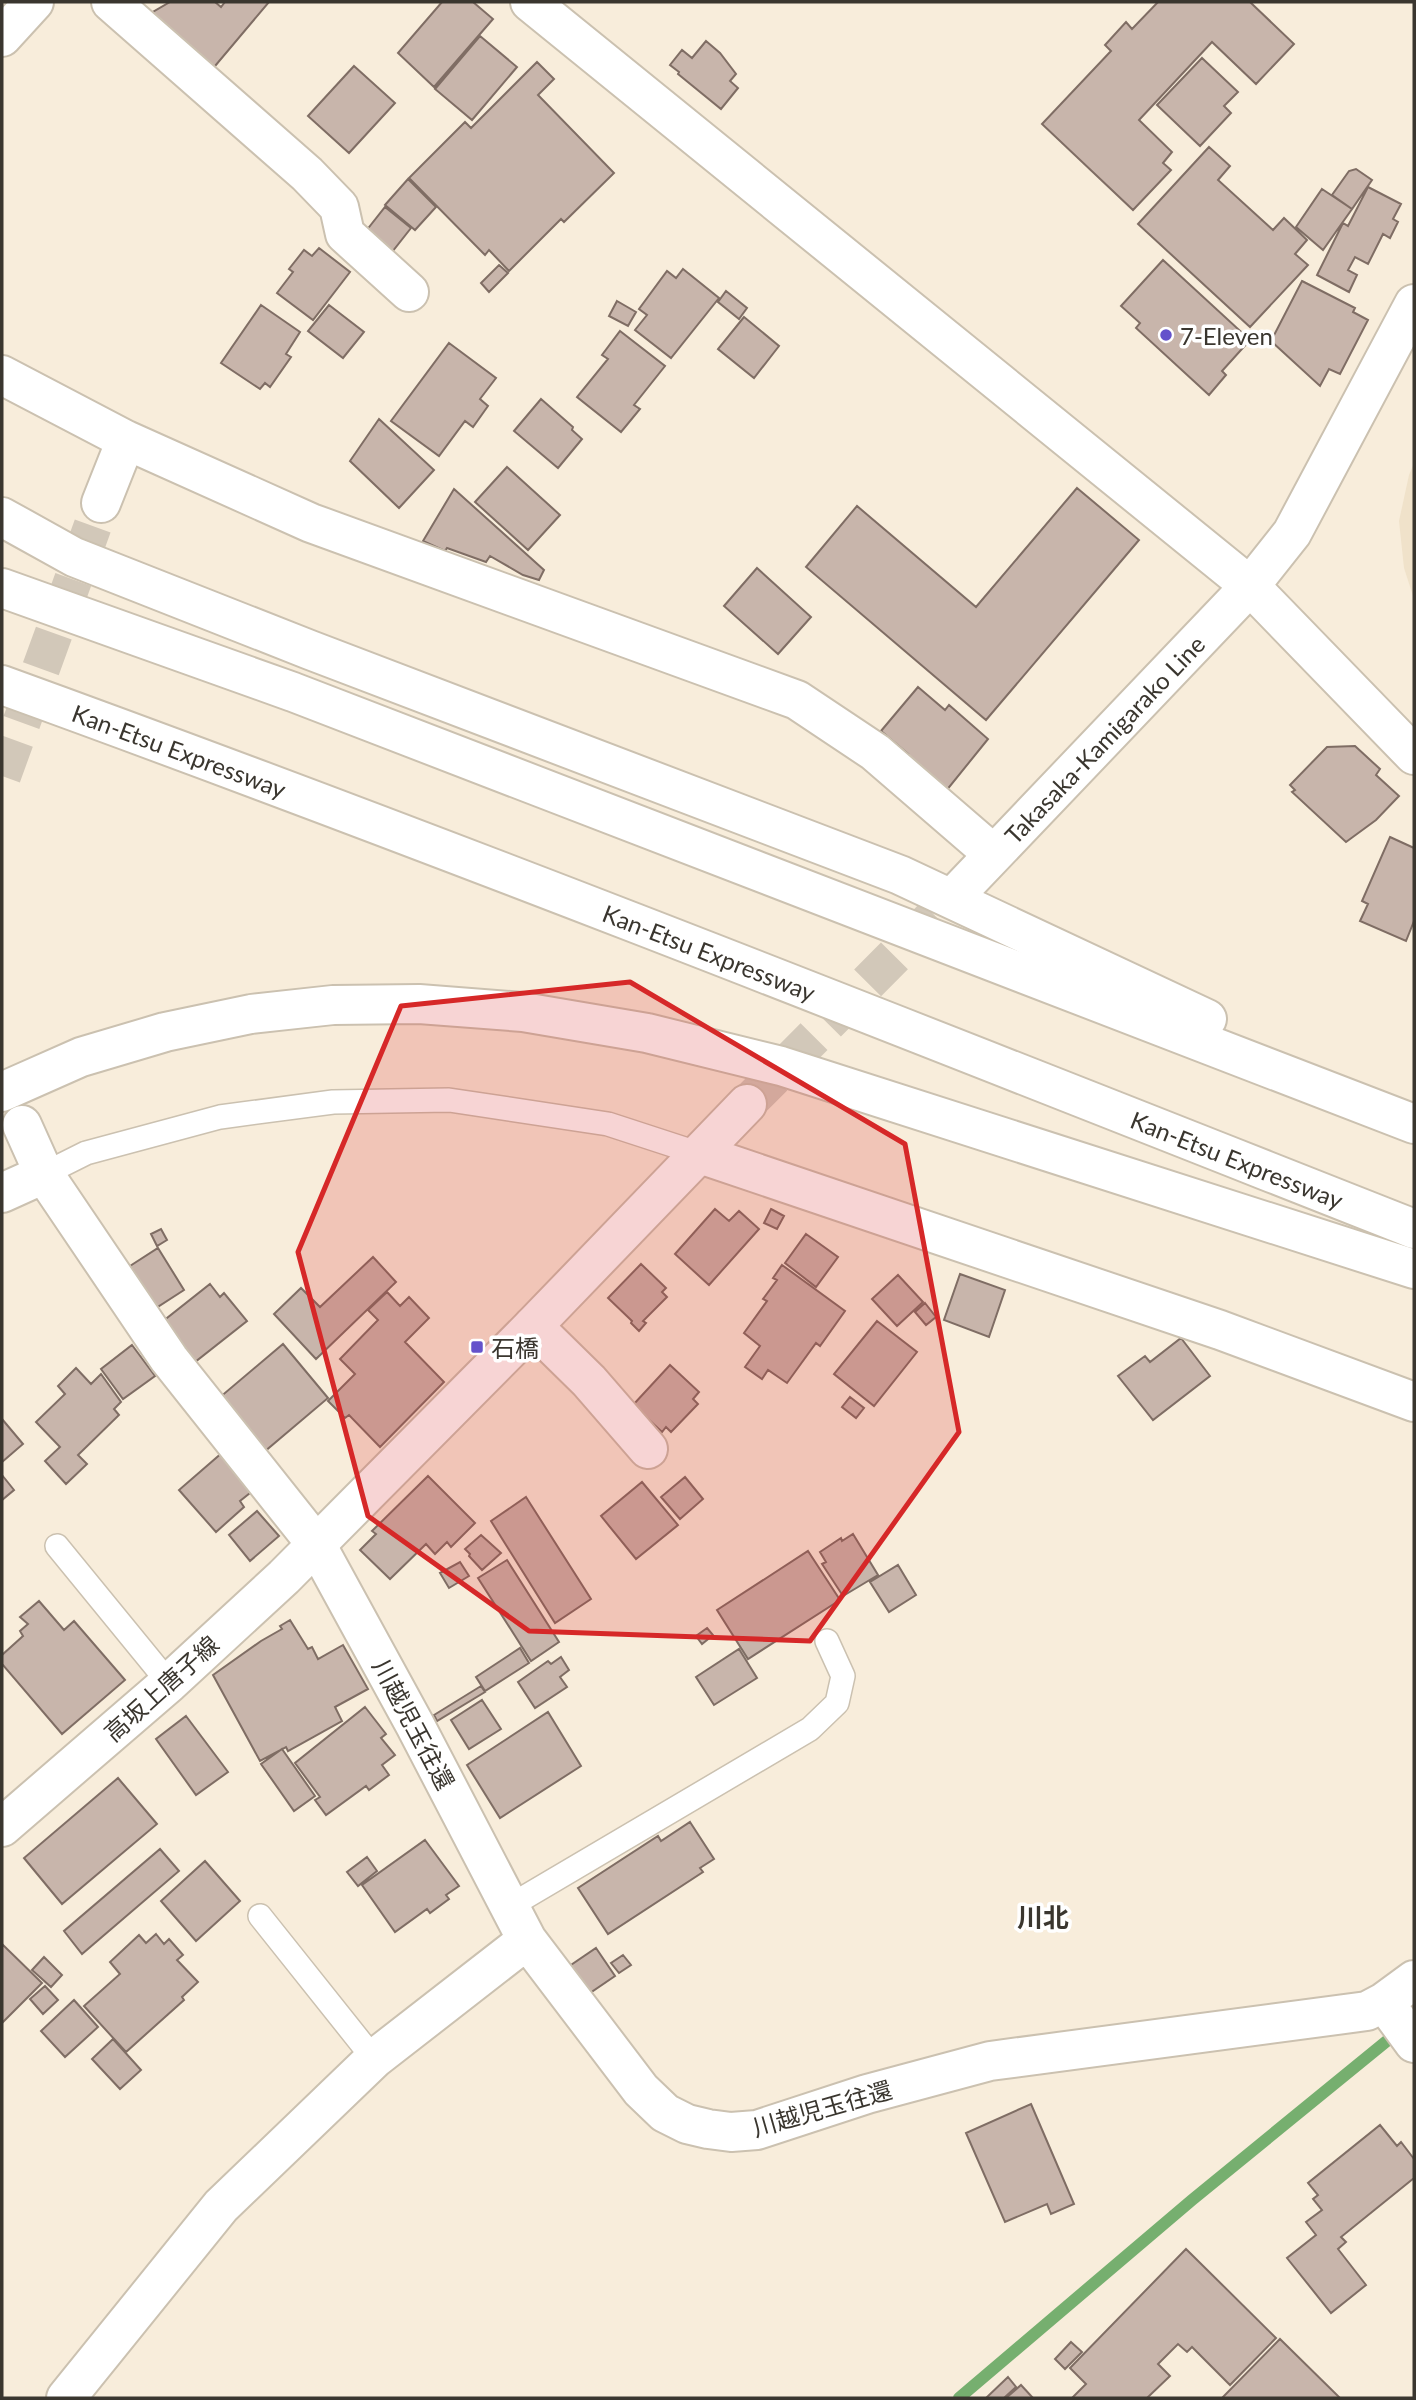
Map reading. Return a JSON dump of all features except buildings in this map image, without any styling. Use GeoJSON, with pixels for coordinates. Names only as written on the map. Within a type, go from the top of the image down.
{"type":"FeatureCollection","features":[{"type":"Feature","properties":{"kind":"main road"},"geometry":{"type":"LineString","coordinates":[[2,37],[34,2]]}},
{"type":"Feature","properties":{"kind":"main road"},"geometry":{"type":"LineString","coordinates":[[111,2],[307,174],[339,207],[345,234],[409,292]]}},
{"type":"Feature","properties":{"kind":"main road"},"geometry":{"type":"LineString","coordinates":[[530,2],[1250,586],[1414,755]]}},
{"type":"Feature","properties":{"kind":"main road","name":"Takasaka-Kamigarako Line"},"geometry":{"type":"LineString","coordinates":[[959,891],[992,853],[1250,586],[1292,533],[1414,304]]}},
{"type":"Feature","properties":{"kind":"main road"},"geometry":{"type":"LineString","coordinates":[[2,375],[126,440],[311,523],[797,700],[875,752],[992,853]]}},
{"type":"Feature","properties":{"kind":"main road"},"geometry":{"type":"LineString","coordinates":[[101,503],[126,440]]}},
{"type":"Feature","properties":{"kind":"main road"},"geometry":{"type":"LineString","coordinates":[[2,517],[86,562],[900,875],[1216,1024],[1367,1105]]}},
{"type":"Feature","properties":{"kind":"main road"},"geometry":{"type":"LineString","coordinates":[[2,588],[293,692],[1414,1124]]}},
{"type":"Feature","properties":{"kind":"main road","name":"Kan-Etsu Expressway"},"geometry":{"type":"LineString","coordinates":[[2,685],[269,782],[595,907],[1414,1228]]}},
{"type":"Feature","properties":{"kind":"main road"},"geometry":{"type":"LineString","coordinates":[[2,1092],[81,1058],[165,1032],[251,1014],[333,1005],[419,1004],[523,1012],[647,1033],[781,1066],[1414,1269]]}},
{"type":"Feature","properties":{"kind":"main road"},"geometry":{"type":"LineString","coordinates":[[316,1544],[533,1326],[747,1104]]}},
{"type":"Feature","properties":{"kind":"main road","name":"川越児玉往還"},"geometry":{"type":"LineString","coordinates":[[22,1125],[44,1174],[169,1359],[316,1544],[415,1725],[527,1940],[641,2090],[665,2113],[687,2124],[731,2132],[758,2130],[867,2094],[990,2061],[1367,2011],[1402,2026],[1414,1980]]}},
{"type":"Feature","properties":{"kind":"main road"},"geometry":{"type":"LineString","coordinates":[[700,1154],[1220,1330],[1414,1402]]}},
{"type":"Feature","properties":{"kind":"main road"},"geometry":{"type":"LineString","coordinates":[[2,1193],[44,1174]]}},
{"type":"Feature","properties":{"kind":"main road"},"geometry":{"type":"LineString","coordinates":[[533,1326],[589,1381],[648,1449]]}},
{"type":"Feature","properties":{"kind":"main road","name":"高坂上唐子線"},"geometry":{"type":"LineString","coordinates":[[2,1827],[169,1683],[316,1544]]}},
{"type":"Feature","properties":{"kind":"main road"},"geometry":{"type":"LineString","coordinates":[[66,2398],[221,2206],[374,2059],[527,1940]]}},
{"type":"Feature","properties":{"kind":"lane"},"geometry":{"type":"LineString","coordinates":[[44,1174],[86,1153],[220,1117],[333,1102],[449,1100],[608,1124],[700,1154]]}},
{"type":"Feature","properties":{"kind":"lane"},"geometry":{"type":"LineString","coordinates":[[57,1546],[169,1683]]}},
{"type":"Feature","properties":{"kind":"lane"},"geometry":{"type":"LineString","coordinates":[[510,1906],[810,1729],[837,1703],[843,1676],[827,1641]]}},
{"type":"Feature","properties":{"kind":"lane"},"geometry":{"type":"LineString","coordinates":[[260,1916],[374,2059]]}},
{"type":"Feature","properties":{"kind":"highlighted area"},"geometry":{"type":"Polygon","coordinates":[[[630,982],[905,1144],[959,1432],[810,1641],[529,1631],[368,1516],[298,1252],[401,1006],[630,982]]]}},
{"type":"Feature","properties":{"kind":"shaded area"},"geometry":{"type":"Polygon","coordinates":[[[1414,463],[1414,599],[1404,568],[1399,521],[1414,463]]]}},
{"type":"Feature","properties":{"kind":"waterway"},"geometry":{"type":"LineString","coordinates":[[959,2398],[1192,2200],[1399,2031]]}},
{"type":"Feature","properties":{"kind":"tunnel"},"geometry":{"type":"LineString","coordinates":[[2,776],[101,503]]}},
{"type":"Feature","properties":{"kind":"tunnel"},"geometry":{"type":"LineString","coordinates":[[747,1104],[959,891]]}},
{"type":"Feature","properties":{"kind":"place","name":"7-Eleven"},"geometry":{"type":"Point","coordinates":[1166,335]}},
{"type":"Feature","properties":{"kind":"place","name":"石橋"},"geometry":{"type":"Point","coordinates":[477,1347]}},
{"type":"Feature","properties":{"kind":"district","name":"川北"},"geometry":{"type":"Point","coordinates":[1043,1917]}}]}
